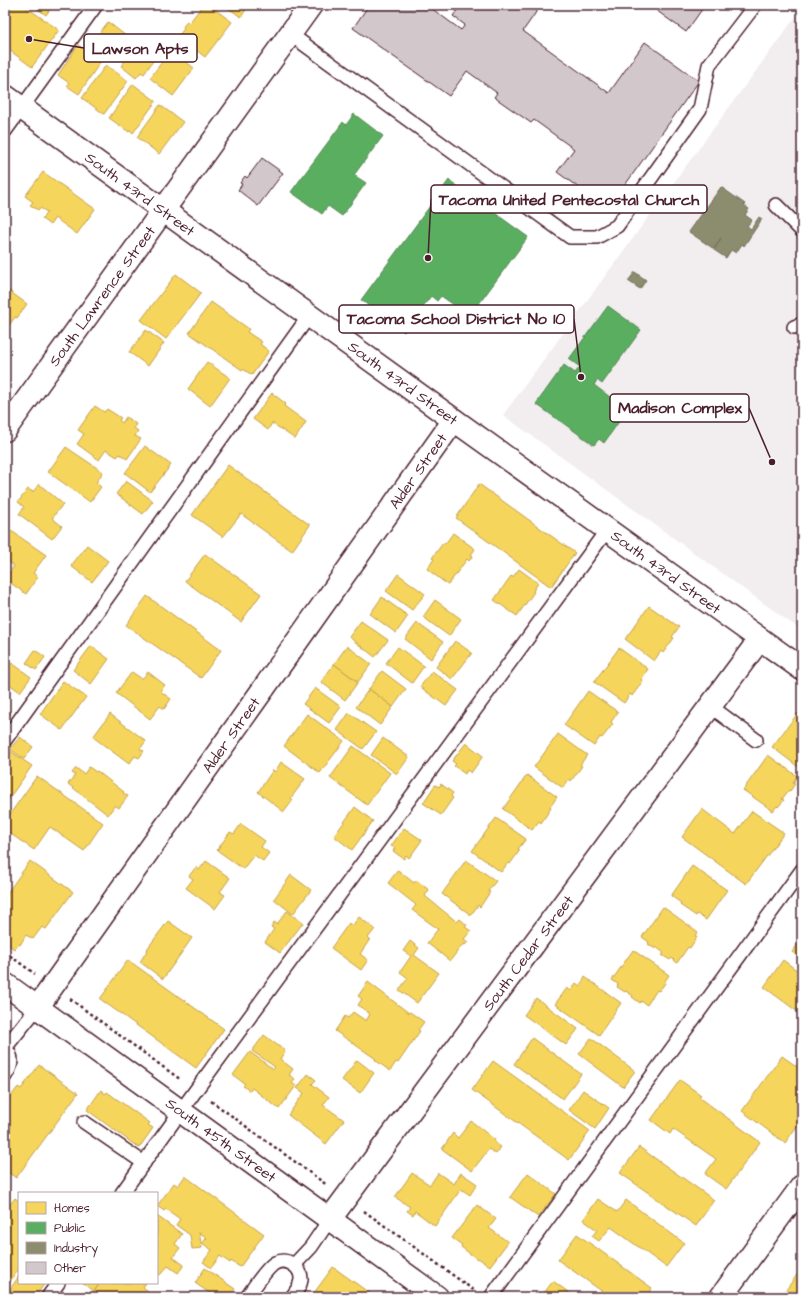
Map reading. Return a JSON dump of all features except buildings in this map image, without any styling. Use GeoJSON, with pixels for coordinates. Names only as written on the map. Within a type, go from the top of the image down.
{"type":"FeatureCollection","features":[{"type":"Feature","properties":{"kind":"street","name":"South Lawrence Street"},"geometry":{"type":"LineString","coordinates":[[5,430],[311,5]]}},
{"type":"Feature","properties":{"kind":"street","name":"South 43rd Street"},"geometry":{"type":"LineString","coordinates":[[13,102],[802,669]]}},
{"type":"Feature","properties":{"kind":"street","name":"Alder Street"},"geometry":{"type":"LineString","coordinates":[[37,1008],[454,420]]}},
{"type":"Feature","properties":{"kind":"street","name":"South Cedar Street"},"geometry":{"type":"LineString","coordinates":[[330,1219],[760,639]]}},
{"type":"Feature","properties":{"kind":"street","name":"South 45th Street"},"geometry":{"type":"LineString","coordinates":[[5,984],[437,1297]]}},
{"type":"Feature","properties":{"kind":"street"},"geometry":{"type":"LineString","coordinates":[[721,1297],[802,1186]]}},
{"type":"Feature","properties":{"kind":"lane"},"geometry":{"type":"LineString","coordinates":[[5,131],[13,102],[96,5]]}},
{"type":"Feature","properties":{"kind":"lane"},"geometry":{"type":"LineString","coordinates":[[290,34],[570,237],[596,237],[617,226],[700,109],[709,65],[755,5]]}},
{"type":"Feature","properties":{"kind":"lane"},"geometry":{"type":"LineString","coordinates":[[776,205],[802,231]]}},
{"type":"Feature","properties":{"kind":"lane"},"geometry":{"type":"LineString","coordinates":[[5,740],[310,316]]}},
{"type":"Feature","properties":{"kind":"lane"},"geometry":{"type":"LineString","coordinates":[[123,1192],[607,530]]}},
{"type":"Feature","properties":{"kind":"lane"},"geometry":{"type":"LineString","coordinates":[[710,706],[756,740]]}},
{"type":"Feature","properties":{"kind":"lane"},"geometry":{"type":"LineString","coordinates":[[492,1297],[802,870]]}},
{"type":"Feature","properties":{"kind":"lane","name":"Alder Street"},"geometry":{"type":"LineString","coordinates":[[5,1076],[11,1064],[11,1056],[5,1048],[37,1008]]}},
{"type":"Feature","properties":{"kind":"lane"},"geometry":{"type":"LineString","coordinates":[[84,1122],[144,1163]]}},
{"type":"Feature","properties":{"kind":"lane","name":"South Cedar Street"},"geometry":{"type":"LineString","coordinates":[[294,1265],[311,1246],[330,1219]]}},
{"type":"Feature","properties":{"kind":"lane"},"geometry":{"type":"LineString","coordinates":[[247,1297],[269,1268],[275,1263],[283,1261],[294,1265],[301,1274],[301,1282],[292,1297]]}},
{"type":"Feature","properties":{"kind":"lane"},"geometry":{"type":"LineString","coordinates":[[48,1297],[57,1284]]}},
{"type":"Feature","properties":{"kind":"path"},"geometry":{"type":"LineString","coordinates":[[5,952],[477,1292]]}},
{"type":"Feature","properties":{"kind":"shaded area"},"geometry":{"type":"Polygon","coordinates":[[[802,8],[802,631],[503,415],[802,8]]]}},
{"type":"Feature","properties":{"kind":"place","name":"Lawson Apts"},"geometry":{"type":"Point","coordinates":[29,39]}},
{"type":"Feature","properties":{"kind":"place","name":"Tacoma United Pentecostal Church"},"geometry":{"type":"Point","coordinates":[428,258]}},
{"type":"Feature","properties":{"kind":"place","name":"Tacoma School District No 10"},"geometry":{"type":"Point","coordinates":[581,377]}},
{"type":"Feature","properties":{"kind":"place","name":"Madison Complex"},"geometry":{"type":"Point","coordinates":[772,462]}}]}
